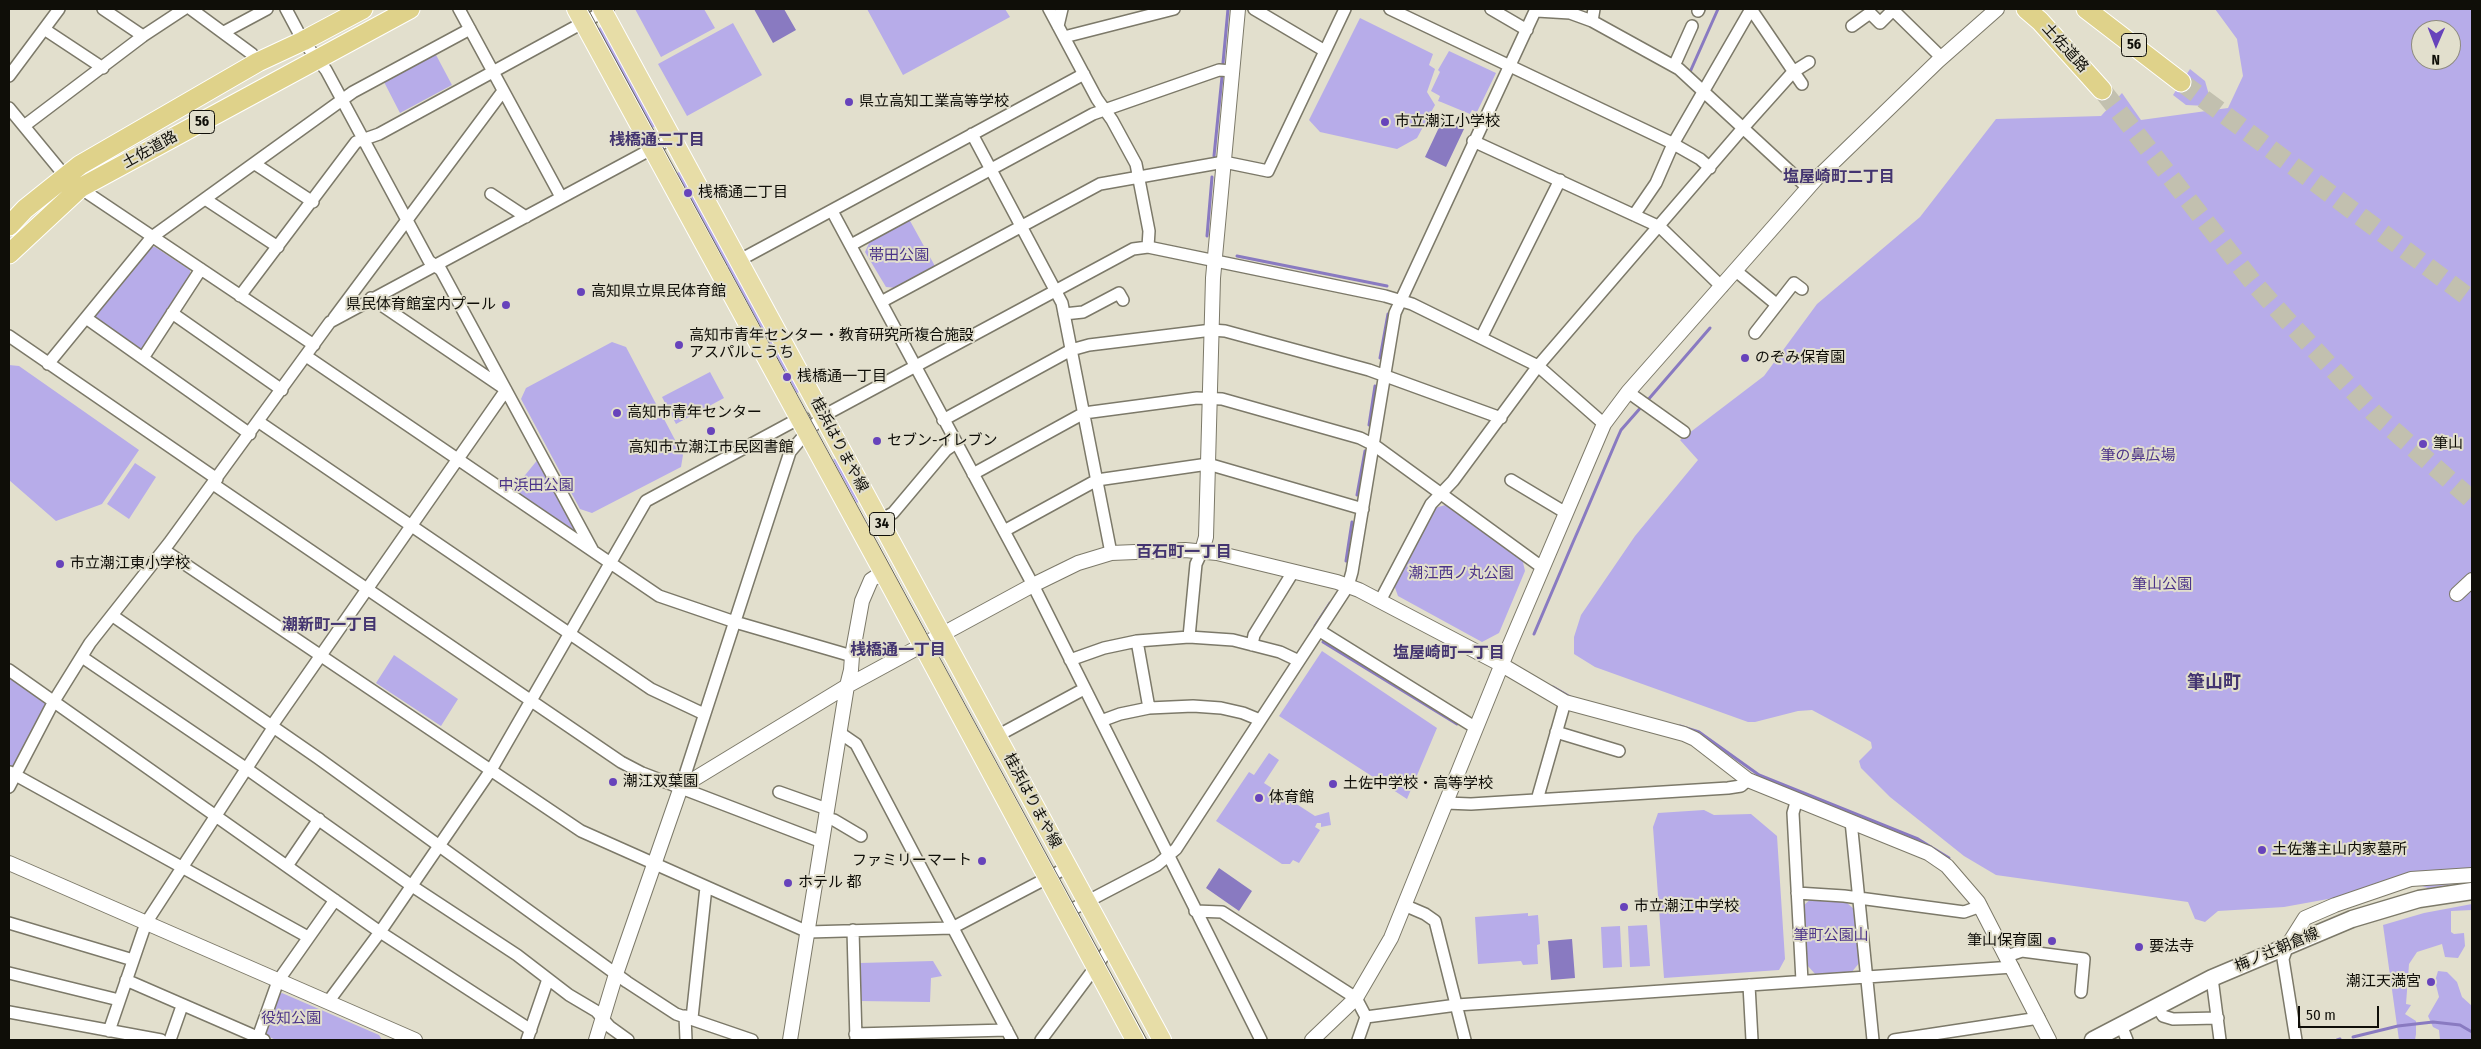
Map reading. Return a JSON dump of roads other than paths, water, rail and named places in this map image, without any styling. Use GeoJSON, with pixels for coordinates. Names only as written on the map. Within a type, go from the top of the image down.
{"type":"FeatureCollection","features":[{"type":"Feature","properties":{"kind":"highway","name":"土佐道路"},"geometry":{"type":"LineString","coordinates":[[9,226],[25,208],[80,164],[258,62],[304,41],[363,9]]}},
{"type":"Feature","properties":{"kind":"highway","name":"土佐道路"},"geometry":{"type":"LineString","coordinates":[[9,254],[80,188],[410,9]]}},
{"type":"Feature","properties":{"kind":"highway","name":"土佐道路"},"geometry":{"type":"LineString","coordinates":[[2026,9],[2040,21],[2102,90]]}},
{"type":"Feature","properties":{"kind":"highway","name":"56"},"geometry":{"type":"LineString","coordinates":[[2086,9],[2181,82]]}},
{"type":"Feature","properties":{"kind":"main road","name":"桂浜はりまや線"},"geometry":{"type":"LineString","coordinates":[[605,10],[738,261],[1162,1040]]}},
{"type":"Feature","properties":{"kind":"main road","name":"桂浜はりまや線"},"geometry":{"type":"LineString","coordinates":[[579,16],[1049,877],[1135,1040]]}},
{"type":"Feature","properties":{"kind":"main road","name":"梅ノ辻朝倉線"},"geometry":{"type":"LineString","coordinates":[[2093,1040],[2124,1033],[2158,1006],[2212,978],[2288,945],[2380,910],[2419,900],[2472,891]]}},
{"type":"Feature","properties":{"kind":"street"},"geometry":{"type":"LineString","coordinates":[[9,76],[59,9]]}},
{"type":"Feature","properties":{"kind":"street"},"geometry":{"type":"LineString","coordinates":[[103,9],[143,36]]}},
{"type":"Feature","properties":{"kind":"street"},"geometry":{"type":"LineString","coordinates":[[24,126],[143,36],[184,9]]}},
{"type":"Feature","properties":{"kind":"street"},"geometry":{"type":"LineString","coordinates":[[191,9],[252,54],[258,62]]}},
{"type":"Feature","properties":{"kind":"street"},"geometry":{"type":"LineString","coordinates":[[224,32],[267,9]]}},
{"type":"Feature","properties":{"kind":"street"},"geometry":{"type":"LineString","coordinates":[[286,9],[304,41],[326,70],[365,138],[429,261],[441,270],[593,551]]}},
{"type":"Feature","properties":{"kind":"street"},"geometry":{"type":"LineString","coordinates":[[458,9],[562,198]]}},
{"type":"Feature","properties":{"kind":"street"},"geometry":{"type":"LineString","coordinates":[[1048,9],[1104,111],[1112,120],[1136,164],[1149,231],[1148,247]]}},
{"type":"Feature","properties":{"kind":"street"},"geometry":{"type":"LineString","coordinates":[[1058,26],[1062,9]]}},
{"type":"Feature","properties":{"kind":"street"},"geometry":{"type":"LineString","coordinates":[[1064,38],[1174,9]]}},
{"type":"Feature","properties":{"kind":"street"},"geometry":{"type":"LineString","coordinates":[[1189,637],[1196,564],[1206,537],[1214,262],[1238,9]]}},
{"type":"Feature","properties":{"kind":"street"},"geometry":{"type":"LineString","coordinates":[[1254,9],[1325,51]]}},
{"type":"Feature","properties":{"kind":"street"},"geometry":{"type":"LineString","coordinates":[[881,302],[1100,184],[1224,162],[1268,171],[1345,9]]}},
{"type":"Feature","properties":{"kind":"street"},"geometry":{"type":"LineString","coordinates":[[1390,9],[1510,64],[1673,144],[1700,159],[1710,168]]}},
{"type":"Feature","properties":{"kind":"street"},"geometry":{"type":"LineString","coordinates":[[1491,9],[1527,30]]}},
{"type":"Feature","properties":{"kind":"street"},"geometry":{"type":"LineString","coordinates":[[1592,21],[1594,9]]}},
{"type":"Feature","properties":{"kind":"street"},"geometry":{"type":"LineString","coordinates":[[1634,215],[1656,183],[1673,144],[1751,9],[1802,84]]}},
{"type":"Feature","properties":{"kind":"street"},"geometry":{"type":"LineString","coordinates":[[1312,1040],[1356,998],[1379,961],[1604,424],[1628,392],[1808,188],[1942,58],[1997,9]]}},
{"type":"Feature","properties":{"kind":"street"},"geometry":{"type":"LineString","coordinates":[[240,296],[313,202],[356,142],[378,134],[493,71],[579,16],[605,10]]}},
{"type":"Feature","properties":{"kind":"street"},"geometry":{"type":"LineString","coordinates":[[1067,912],[1157,865],[1176,848],[1348,586],[1396,313],[1400,300],[1536,10],[1570,13],[1592,21],[1674,66],[1704,90],[1808,188]]}},
{"type":"Feature","properties":{"kind":"street"},"geometry":{"type":"LineString","coordinates":[[1852,26],[1870,13],[1880,22],[1893,10],[1942,58]]}},
{"type":"Feature","properties":{"kind":"street"},"geometry":{"type":"LineString","coordinates":[[1674,66],[1692,26]]}},
{"type":"Feature","properties":{"kind":"street"},"geometry":{"type":"LineString","coordinates":[[44,29],[103,68]]}},
{"type":"Feature","properties":{"kind":"street"},"geometry":{"type":"LineString","coordinates":[[48,364],[152,237],[342,100],[470,29]]}},
{"type":"Feature","properties":{"kind":"street"},"geometry":{"type":"LineString","coordinates":[[1380,600],[1431,504],[1453,481],[1538,366],[1793,72],[1809,62]]}},
{"type":"Feature","properties":{"kind":"street"},"geometry":{"type":"LineString","coordinates":[[851,245],[1093,114],[1219,70],[1233,71]]}},
{"type":"Feature","properties":{"kind":"street"},"geometry":{"type":"LineString","coordinates":[[738,261],[1084,74]]}},
{"type":"Feature","properties":{"kind":"street"},"geometry":{"type":"LineString","coordinates":[[9,787],[12,773],[82,656],[260,422],[406,218],[503,91]]}},
{"type":"Feature","properties":{"kind":"street"},"geometry":{"type":"LineString","coordinates":[[9,108],[65,176],[80,188],[314,344]]}},
{"type":"Feature","properties":{"kind":"street"},"geometry":{"type":"LineString","coordinates":[[972,134],[1056,289],[1064,314],[1111,553]]}},
{"type":"Feature","properties":{"kind":"street"},"geometry":{"type":"LineString","coordinates":[[330,322],[371,298],[436,266],[672,138]]}},
{"type":"Feature","properties":{"kind":"street"},"geometry":{"type":"LineString","coordinates":[[1474,141],[1660,227],[1722,286]]}},
{"type":"Feature","properties":{"kind":"street"},"geometry":{"type":"LineString","coordinates":[[255,164],[313,202]]}},
{"type":"Feature","properties":{"kind":"street"},"geometry":{"type":"LineString","coordinates":[[1482,338],[1560,180]]}},
{"type":"Feature","properties":{"kind":"street"},"geometry":{"type":"LineString","coordinates":[[491,194],[526,216]]}},
{"type":"Feature","properties":{"kind":"street"},"geometry":{"type":"LineString","coordinates":[[206,199],[278,247]]}},
{"type":"Feature","properties":{"kind":"street"},"geometry":{"type":"LineString","coordinates":[[832,211],[1033,585],[1261,1040]]}},
{"type":"Feature","properties":{"kind":"street"},"geometry":{"type":"LineString","coordinates":[[328,1002],[380,932],[491,770],[646,501],[824,416],[1133,249],[1148,247],[1400,300],[1538,366],[1604,424]]}},
{"type":"Feature","properties":{"kind":"street"},"geometry":{"type":"LineString","coordinates":[[143,358],[201,270]]}},
{"type":"Feature","properties":{"kind":"street"},"geometry":{"type":"LineString","coordinates":[[1736,271],[1776,304]]}},
{"type":"Feature","properties":{"kind":"street"},"geometry":{"type":"LineString","coordinates":[[1755,333],[1794,283],[1802,289]]}},
{"type":"Feature","properties":{"kind":"street"},"geometry":{"type":"LineString","coordinates":[[1064,314],[1083,312],[1119,293],[1123,300]]}},
{"type":"Feature","properties":{"kind":"street"},"geometry":{"type":"LineString","coordinates":[[371,298],[506,390]]}},
{"type":"Feature","properties":{"kind":"street"},"geometry":{"type":"LineString","coordinates":[[172,313],[282,390]]}},
{"type":"Feature","properties":{"kind":"street"},"geometry":{"type":"LineString","coordinates":[[86,318],[250,434]]}},
{"type":"Feature","properties":{"kind":"street"},"geometry":{"type":"LineString","coordinates":[[943,420],[1071,350],[1089,345],[1212,330],[1225,331],[1385,375],[1501,418]]}},
{"type":"Feature","properties":{"kind":"street"},"geometry":{"type":"LineString","coordinates":[[9,336],[366,589],[621,762],[642,773],[822,842]]}},
{"type":"Feature","properties":{"kind":"street"},"geometry":{"type":"LineString","coordinates":[[306,356],[659,596],[735,622],[852,656]]}},
{"type":"Feature","properties":{"kind":"street"},"geometry":{"type":"LineString","coordinates":[[109,1031],[146,923],[247,769],[272,727],[506,390]]}},
{"type":"Feature","properties":{"kind":"street"},"geometry":{"type":"LineString","coordinates":[[1628,392],[1684,432]]}},
{"type":"Feature","properties":{"kind":"street"},"geometry":{"type":"LineString","coordinates":[[973,474],[1084,413],[1210,398],[1222,399],[1360,438],[1374,445],[1543,568]]}},
{"type":"Feature","properties":{"kind":"street"},"geometry":{"type":"LineString","coordinates":[[260,422],[651,689],[704,714]]}},
{"type":"Feature","properties":{"kind":"street"},"geometry":{"type":"LineString","coordinates":[[596,1040],[616,974],[681,787],[790,452],[802,426]]}},
{"type":"Feature","properties":{"kind":"street"},"geometry":{"type":"LineString","coordinates":[[880,520],[893,513],[946,450],[956,443]]}},
{"type":"Feature","properties":{"kind":"street"},"geometry":{"type":"LineString","coordinates":[[1004,531],[1097,480],[1208,464],[1363,509]]}},
{"type":"Feature","properties":{"kind":"street"},"geometry":{"type":"LineString","coordinates":[[1511,480],[1566,513]]}},
{"type":"Feature","properties":{"kind":"street"},"geometry":{"type":"LineString","coordinates":[[164,550],[581,831],[808,932],[952,928],[1068,867]]}},
{"type":"Feature","properties":{"kind":"street"},"geometry":{"type":"LineString","coordinates":[[681,787],[846,686],[1033,585],[1078,563],[1111,553],[1202,551],[1348,586],[1380,600],[1502,665],[1565,702],[1684,734],[1695,739],[1748,780],[1928,853],[1947,866],[1981,906],[2049,1040]]}},
{"type":"Feature","properties":{"kind":"street"},"geometry":{"type":"LineString","coordinates":[[790,1040],[846,686],[852,670],[852,656],[862,601],[871,580],[883,572]]}},
{"type":"Feature","properties":{"kind":"street"},"geometry":{"type":"LineString","coordinates":[[1252,645],[1254,636],[1293,572]]}},
{"type":"Feature","properties":{"kind":"street"},"geometry":{"type":"LineString","coordinates":[[2457,594],[2472,580]]}},
{"type":"Feature","properties":{"kind":"street"},"geometry":{"type":"LineString","coordinates":[[113,616],[272,727],[616,974],[676,1014],[752,1040]]}},
{"type":"Feature","properties":{"kind":"street"},"geometry":{"type":"LineString","coordinates":[[1320,631],[1476,728]]}},
{"type":"Feature","properties":{"kind":"street"},"geometry":{"type":"LineString","coordinates":[[1070,660],[1104,648],[1137,642],[1189,637],[1216,638],[1252,645],[1280,652],[1299,662]]}},
{"type":"Feature","properties":{"kind":"street"},"geometry":{"type":"LineString","coordinates":[[1137,642],[1149,708]]}},
{"type":"Feature","properties":{"kind":"street"},"geometry":{"type":"LineString","coordinates":[[82,656],[319,819],[412,886],[517,955],[569,995],[596,1011],[603,1021],[628,1040]]}},
{"type":"Feature","properties":{"kind":"street"},"geometry":{"type":"LineString","coordinates":[[9,670],[334,900],[529,1035],[548,979]]}},
{"type":"Feature","properties":{"kind":"street"},"geometry":{"type":"LineString","coordinates":[[998,736],[1084,689]]}},
{"type":"Feature","properties":{"kind":"street"},"geometry":{"type":"LineString","coordinates":[[1537,800],[1565,702]]}},
{"type":"Feature","properties":{"kind":"street"},"geometry":{"type":"LineString","coordinates":[[1101,721],[1120,714],[1149,708],[1193,706],[1221,708],[1260,720]]}},
{"type":"Feature","properties":{"kind":"street"},"geometry":{"type":"LineString","coordinates":[[1556,732],[1619,751]]}},
{"type":"Feature","properties":{"kind":"street"},"geometry":{"type":"LineString","coordinates":[[840,733],[856,744],[1010,1035],[856,1037],[853,930]]}},
{"type":"Feature","properties":{"kind":"street"},"geometry":{"type":"LineString","coordinates":[[12,773],[308,937]]}},
{"type":"Feature","properties":{"kind":"street"},"geometry":{"type":"LineString","coordinates":[[1446,803],[1471,804],[1728,788],[1741,786],[1748,780]]}},
{"type":"Feature","properties":{"kind":"street"},"geometry":{"type":"LineString","coordinates":[[779,792],[826,814],[861,836]]}},
{"type":"Feature","properties":{"kind":"street"},"geometry":{"type":"LineString","coordinates":[[1797,799],[1793,813],[1802,982]]}},
{"type":"Feature","properties":{"kind":"street"},"geometry":{"type":"LineString","coordinates":[[287,866],[319,819]]}},
{"type":"Feature","properties":{"kind":"street"},"geometry":{"type":"LineString","coordinates":[[1851,821],[1873,1040]]}},
{"type":"Feature","properties":{"kind":"street"},"geometry":{"type":"LineString","coordinates":[[9,863],[328,1002],[388,1035],[415,1040]]}},
{"type":"Feature","properties":{"kind":"street"},"geometry":{"type":"LineString","coordinates":[[2296,1040],[2283,959],[2288,945],[2304,918],[2335,905],[2411,879],[2472,875]]}},
{"type":"Feature","properties":{"kind":"street"},"geometry":{"type":"LineString","coordinates":[[686,1040],[706,887]]}},
{"type":"Feature","properties":{"kind":"street"},"geometry":{"type":"LineString","coordinates":[[1797,892],[1964,912],[1981,906]]}},
{"type":"Feature","properties":{"kind":"street"},"geometry":{"type":"LineString","coordinates":[[126,980],[260,1039],[278,980],[334,900]]}},
{"type":"Feature","properties":{"kind":"street"},"geometry":{"type":"LineString","coordinates":[[1404,905],[1425,914],[1434,921],[1465,1040]]}},
{"type":"Feature","properties":{"kind":"street"},"geometry":{"type":"LineString","coordinates":[[1195,911],[1222,912],[1356,998],[1366,1017],[1358,1040]]}},
{"type":"Feature","properties":{"kind":"street"},"geometry":{"type":"LineString","coordinates":[[9,923],[133,960]]}},
{"type":"Feature","properties":{"kind":"street"},"geometry":{"type":"LineString","coordinates":[[1041,1040],[1110,946]]}},
{"type":"Feature","properties":{"kind":"street"},"geometry":{"type":"LineString","coordinates":[[1366,1017],[1457,1005],[1867,978],[2010,961],[2022,951],[2084,959],[2081,992]]}},
{"type":"Feature","properties":{"kind":"street"},"geometry":{"type":"LineString","coordinates":[[9,973],[119,1000]]}},
{"type":"Feature","properties":{"kind":"street"},"geometry":{"type":"LineString","coordinates":[[2212,978],[2220,1040]]}},
{"type":"Feature","properties":{"kind":"street"},"geometry":{"type":"LineString","coordinates":[[1749,985],[1752,1040]]}},
{"type":"Feature","properties":{"kind":"street"},"geometry":{"type":"LineString","coordinates":[[170,1040],[182,1006]]}},
{"type":"Feature","properties":{"kind":"street"},"geometry":{"type":"LineString","coordinates":[[2158,1006],[2163,1016],[2172,1019],[2218,1018]]}},
{"type":"Feature","properties":{"kind":"street"},"geometry":{"type":"LineString","coordinates":[[9,1012],[161,1040]]}},
{"type":"Feature","properties":{"kind":"street"},"geometry":{"type":"LineString","coordinates":[[1894,1040],[2039,1018]]}},
{"type":"Feature","properties":{"kind":"waterway"},"geometry":{"type":"LineString","coordinates":[[1223,63],[1228,9]]}},
{"type":"Feature","properties":{"kind":"waterway"},"geometry":{"type":"LineString","coordinates":[[1690,72],[1718,9]]}},
{"type":"Feature","properties":{"kind":"waterway"},"geometry":{"type":"LineString","coordinates":[[1214,156],[1222,77]]}},
{"type":"Feature","properties":{"kind":"waterway"},"geometry":{"type":"LineString","coordinates":[[1207,236],[1212,177]]}},
{"type":"Feature","properties":{"kind":"waterway"},"geometry":{"type":"LineString","coordinates":[[1237,256],[1387,286]]}},
{"type":"Feature","properties":{"kind":"waterway"},"geometry":{"type":"LineString","coordinates":[[1380,358],[1388,314]]}},
{"type":"Feature","properties":{"kind":"waterway"},"geometry":{"type":"LineString","coordinates":[[1647,401],[1710,328]]}},
{"type":"Feature","properties":{"kind":"waterway"},"geometry":{"type":"LineString","coordinates":[[1369,425],[1375,386]]}},
{"type":"Feature","properties":{"kind":"waterway"},"geometry":{"type":"LineString","coordinates":[[1534,634],[1621,430],[1643,405]]}},
{"type":"Feature","properties":{"kind":"waterway"},"geometry":{"type":"LineString","coordinates":[[1357,495],[1365,451]]}},
{"type":"Feature","properties":{"kind":"waterway"},"geometry":{"type":"LineString","coordinates":[[1346,561],[1352,522]]}},
{"type":"Feature","properties":{"kind":"waterway"},"geometry":{"type":"LineString","coordinates":[[1315,626],[1330,603]]}},
{"type":"Feature","properties":{"kind":"waterway"},"geometry":{"type":"LineString","coordinates":[[1323,642],[1457,724]]}},
{"type":"Feature","properties":{"kind":"waterway"},"geometry":{"type":"LineString","coordinates":[[1553,687],[1572,698]]}},
{"type":"Feature","properties":{"kind":"waterway"},"geometry":{"type":"LineString","coordinates":[[1680,726],[1699,732],[1759,775],[1918,839],[1949,858]]}},
{"type":"Feature","properties":{"kind":"waterway"},"geometry":{"type":"LineString","coordinates":[[2353,1037],[2398,1026],[2433,1022],[2460,1025],[2472,1032]]}},
{"type":"Feature","properties":{"kind":"tunnel"},"geometry":{"type":"LineString","coordinates":[[2181,82],[2472,300]]}},
{"type":"Feature","properties":{"kind":"tunnel"},"geometry":{"type":"LineString","coordinates":[[2102,90],[2252,281],[2286,319],[2374,413],[2472,500]]}},
{"type":"Feature","properties":{"kind":"tram line"},"geometry":{"type":"LineString","coordinates":[[588,9],[1147,1040]]}},
{"type":"Feature","properties":{"kind":"place","name":"県立高知工業高等学校"},"geometry":{"type":"Point","coordinates":[849,102]}},
{"type":"Feature","properties":{"kind":"place","name":"市立潮江小学校"},"geometry":{"type":"Point","coordinates":[1385,122]}},
{"type":"Feature","properties":{"kind":"place","name":"桟橋通二丁目"},"geometry":{"type":"Point","coordinates":[688,193]}},
{"type":"Feature","properties":{"kind":"place","name":"高知県立県民体育館"},"geometry":{"type":"Point","coordinates":[581,292]}},
{"type":"Feature","properties":{"kind":"place","name":"県民体育館室内プール"},"geometry":{"type":"Point","coordinates":[506,305]}},
{"type":"Feature","properties":{"kind":"place","name":"高知市青年センター・教育研究所複合施設 アスパルこうち"},"geometry":{"type":"Point","coordinates":[679,345]}},
{"type":"Feature","properties":{"kind":"place","name":"のぞみ保育園"},"geometry":{"type":"Point","coordinates":[1745,358]}},
{"type":"Feature","properties":{"kind":"place","name":"桟橋通一丁目"},"geometry":{"type":"Point","coordinates":[787,377]}},
{"type":"Feature","properties":{"kind":"place","name":"高知市青年センター"},"geometry":{"type":"Point","coordinates":[617,413]}},
{"type":"Feature","properties":{"kind":"place","name":"高知市立潮江市民図書館"},"geometry":{"type":"Point","coordinates":[711,431]}},
{"type":"Feature","properties":{"kind":"place","name":"セブン-イレブン"},"geometry":{"type":"Point","coordinates":[877,441]}},
{"type":"Feature","properties":{"kind":"place","name":"筆山"},"geometry":{"type":"Point","coordinates":[2423,444]}},
{"type":"Feature","properties":{"kind":"place","name":"市立潮江東小学校"},"geometry":{"type":"Point","coordinates":[60,564]}},
{"type":"Feature","properties":{"kind":"place","name":"潮江双葉園"},"geometry":{"type":"Point","coordinates":[613,782]}},
{"type":"Feature","properties":{"kind":"place","name":"土佐中学校・高等学校"},"geometry":{"type":"Point","coordinates":[1333,784]}},
{"type":"Feature","properties":{"kind":"place","name":"体育館"},"geometry":{"type":"Point","coordinates":[1259,798]}},
{"type":"Feature","properties":{"kind":"place","name":"土佐藩主山内家墓所"},"geometry":{"type":"Point","coordinates":[2262,850]}},
{"type":"Feature","properties":{"kind":"place","name":"ファミリーマート"},"geometry":{"type":"Point","coordinates":[982,861]}},
{"type":"Feature","properties":{"kind":"place","name":"ホテル 都"},"geometry":{"type":"Point","coordinates":[788,883]}},
{"type":"Feature","properties":{"kind":"place","name":"市立潮江中学校"},"geometry":{"type":"Point","coordinates":[1624,907]}},
{"type":"Feature","properties":{"kind":"place","name":"筆山保育園"},"geometry":{"type":"Point","coordinates":[2052,941]}},
{"type":"Feature","properties":{"kind":"place","name":"要法寺"},"geometry":{"type":"Point","coordinates":[2139,947]}},
{"type":"Feature","properties":{"kind":"place","name":"潮江天満宮"},"geometry":{"type":"Point","coordinates":[2431,982]}},
{"type":"Feature","properties":{"kind":"district","name":"桟橋通二丁目"},"geometry":{"type":"Point","coordinates":[657,141]}},
{"type":"Feature","properties":{"kind":"district","name":"塩屋崎町二丁目"},"geometry":{"type":"Point","coordinates":[1839,178]}},
{"type":"Feature","properties":{"kind":"district","name":"百石町一丁目"},"geometry":{"type":"Point","coordinates":[1184,553]}},
{"type":"Feature","properties":{"kind":"district","name":"潮新町一丁目"},"geometry":{"type":"Point","coordinates":[330,626]}},
{"type":"Feature","properties":{"kind":"district","name":"桟橋通一丁目"},"geometry":{"type":"Point","coordinates":[898,651]}},
{"type":"Feature","properties":{"kind":"district","name":"塩屋崎町一丁目"},"geometry":{"type":"Point","coordinates":[1449,654]}},
{"type":"Feature","properties":{"kind":"district","name":"筆山町"},"geometry":{"type":"Point","coordinates":[2214,683]}},
{"type":"Feature","properties":{"kind":"park label","name":"帯田公園"},"geometry":{"type":"Point","coordinates":[899,256]}},
{"type":"Feature","properties":{"kind":"park label","name":"筆の鼻広場"},"geometry":{"type":"Point","coordinates":[2138,456]}},
{"type":"Feature","properties":{"kind":"park label","name":"中浜田公園"},"geometry":{"type":"Point","coordinates":[536,486]}},
{"type":"Feature","properties":{"kind":"park label","name":"潮江西ノ丸公園"},"geometry":{"type":"Point","coordinates":[1461,574]}},
{"type":"Feature","properties":{"kind":"park label","name":"筆山公園"},"geometry":{"type":"Point","coordinates":[2162,585]}},
{"type":"Feature","properties":{"kind":"park label","name":"筆町公園山"},"geometry":{"type":"Point","coordinates":[1831,936]}},
{"type":"Feature","properties":{"kind":"park label","name":"役知公園"},"geometry":{"type":"Point","coordinates":[291,1019]}}]}
